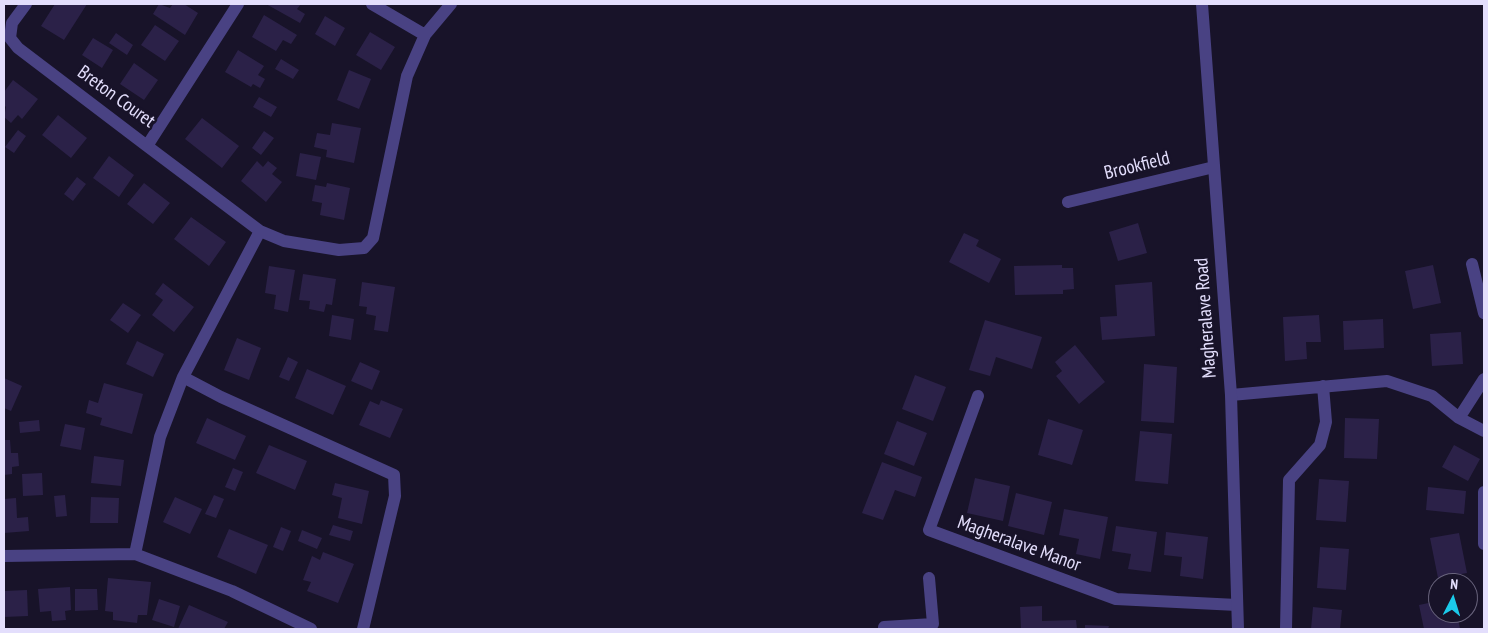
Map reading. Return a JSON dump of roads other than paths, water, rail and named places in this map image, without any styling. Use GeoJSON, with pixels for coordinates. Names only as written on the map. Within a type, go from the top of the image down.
{"type":"FeatureCollection","features":[{"type":"Feature","properties":{"kind":"street","name":"Breton Couret"},"geometry":{"type":"LineString","coordinates":[[26,4],[12,23],[10,38],[18,48],[147,146],[238,4]]}},
{"type":"Feature","properties":{"kind":"street"},"geometry":{"type":"LineString","coordinates":[[372,4],[425,35]]}},
{"type":"Feature","properties":{"kind":"street"},"geometry":{"type":"LineString","coordinates":[[147,146],[260,231],[284,241],[339,250],[364,248],[373,238],[407,76],[425,35],[451,4]]}},
{"type":"Feature","properties":{"kind":"street","name":"Magheralave Road"},"geometry":{"type":"LineString","coordinates":[[1202,4],[1231,395],[1238,629]]}},
{"type":"Feature","properties":{"kind":"street","name":"Brookfield"},"geometry":{"type":"LineString","coordinates":[[1068,202],[1214,167]]}},
{"type":"Feature","properties":{"kind":"street"},"geometry":{"type":"LineString","coordinates":[[135,554],[160,436],[183,377],[260,231]]}},
{"type":"Feature","properties":{"kind":"street"},"geometry":{"type":"LineString","coordinates":[[1472,264],[1484,313]]}},
{"type":"Feature","properties":{"kind":"street"},"geometry":{"type":"LineString","coordinates":[[183,377],[221,397],[394,475],[395,496],[363,629]]}},
{"type":"Feature","properties":{"kind":"street"},"geometry":{"type":"LineString","coordinates":[[1460,418],[1484,379]]}},
{"type":"Feature","properties":{"kind":"street"},"geometry":{"type":"LineString","coordinates":[[1231,395],[1388,381],[1432,396],[1460,418],[1484,431]]}},
{"type":"Feature","properties":{"kind":"street"},"geometry":{"type":"LineString","coordinates":[[1286,629],[1289,480],[1320,445],[1326,422],[1323,386]]}},
{"type":"Feature","properties":{"kind":"street","name":"Magheralave Manor"},"geometry":{"type":"LineString","coordinates":[[978,396],[929,530],[1116,600],[1237,605]]}},
{"type":"Feature","properties":{"kind":"street"},"geometry":{"type":"LineString","coordinates":[[1484,492],[1484,544]]}},
{"type":"Feature","properties":{"kind":"street"},"geometry":{"type":"LineString","coordinates":[[4,556],[135,554],[232,591],[310,629]]}},
{"type":"Feature","properties":{"kind":"street"},"geometry":{"type":"LineString","coordinates":[[884,629],[884,627],[933,624],[929,578]]}}]}
